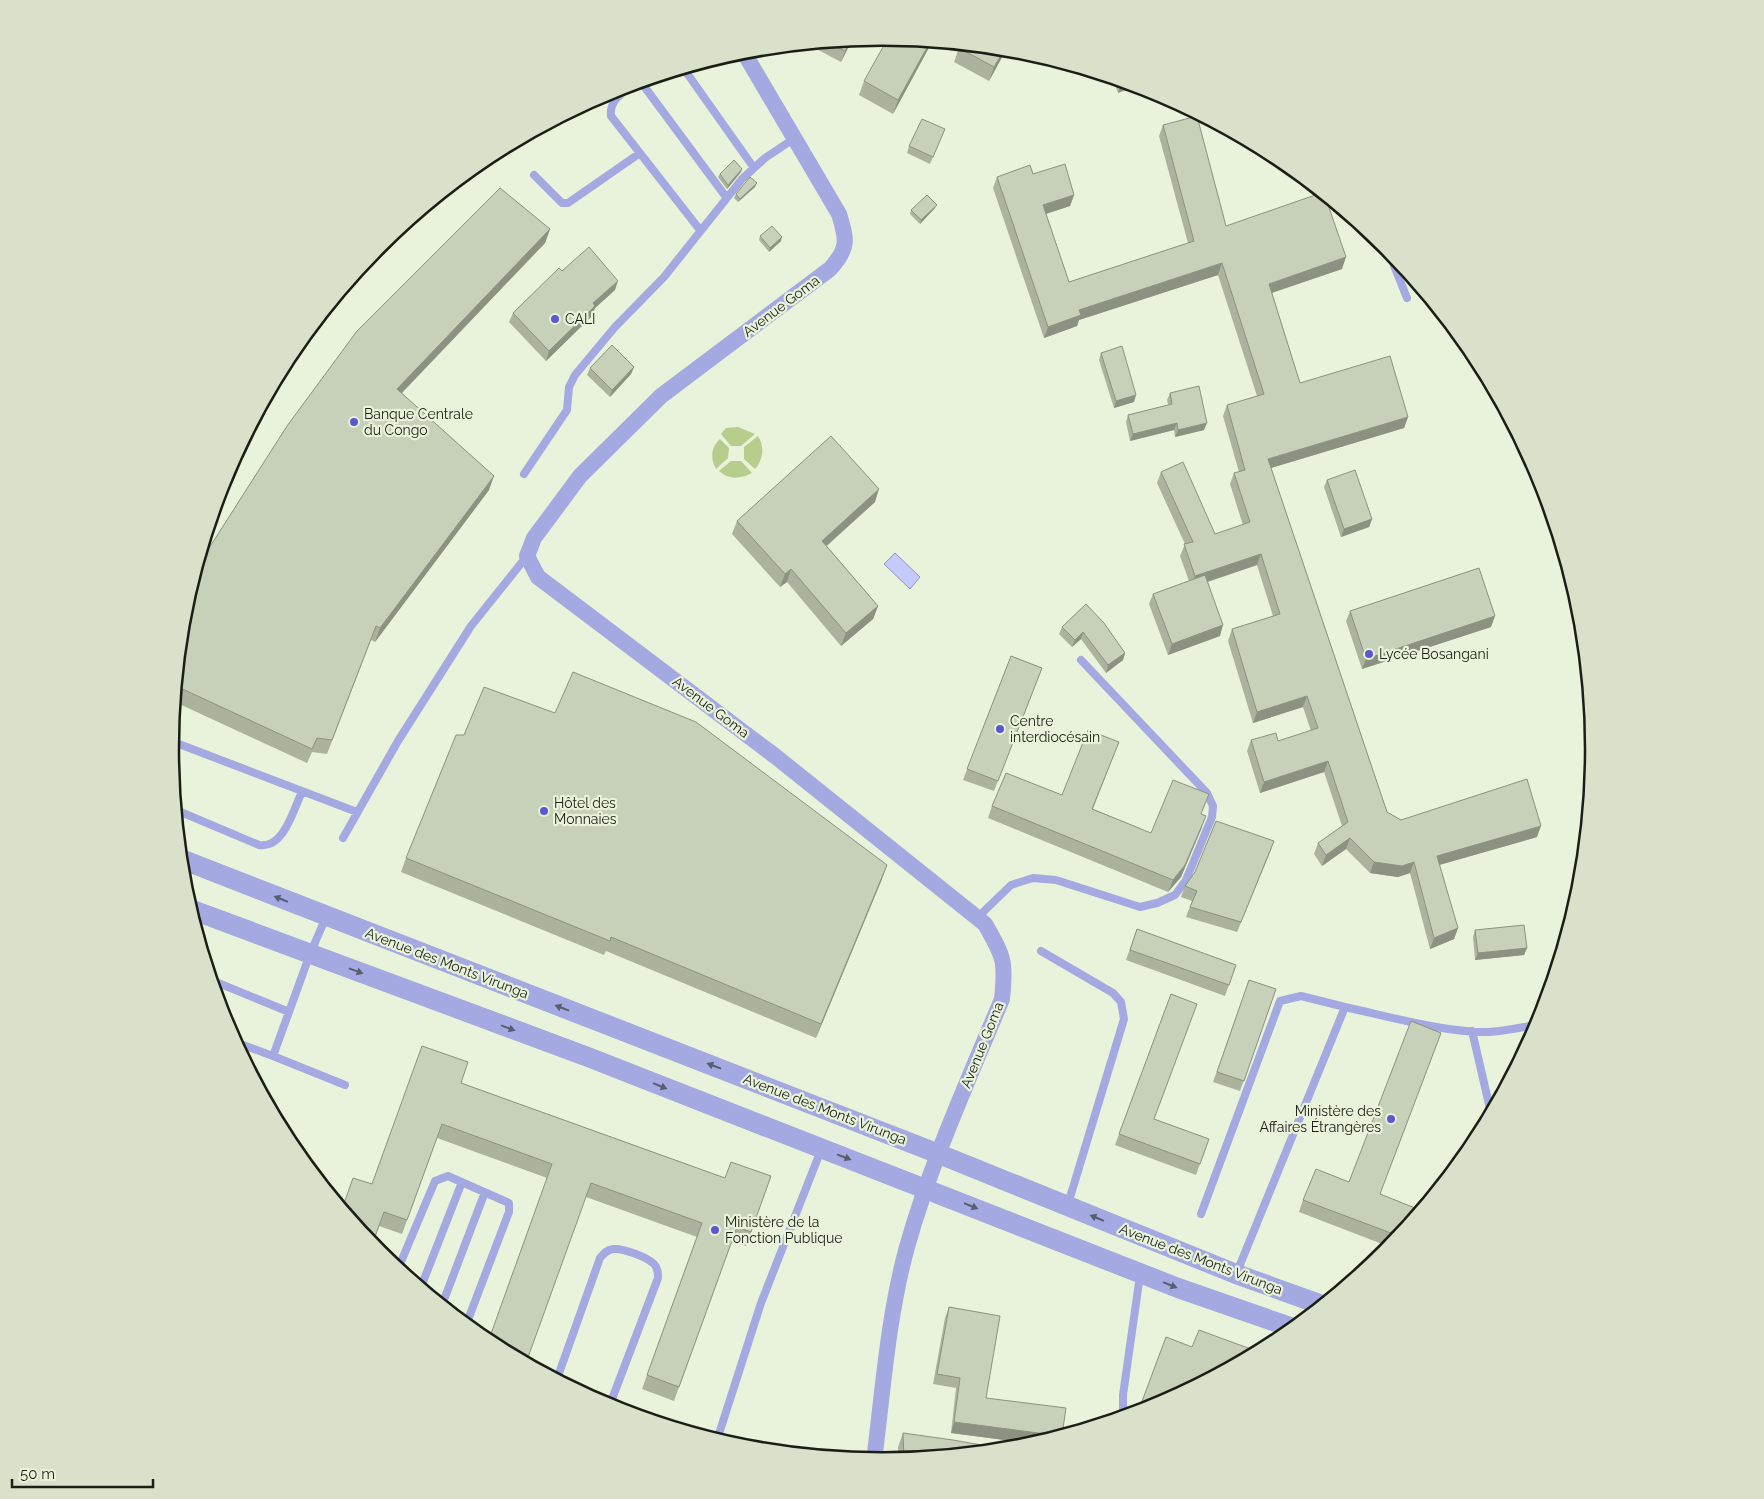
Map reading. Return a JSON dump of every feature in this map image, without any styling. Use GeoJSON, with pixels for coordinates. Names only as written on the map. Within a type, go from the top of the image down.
{"type":"FeatureCollection","features":[{"type":"Feature","properties":{"kind":"street","name":"Avenue Goma"},"geometry":{"type":"LineString","coordinates":[[748,59],[839,214],[846,237],[843,255],[830,269],[661,396],[580,476],[534,538],[527,556],[538,577],[775,756],[985,924],[1002,954],[1004,976],[1002,999],[925,1188],[907,1248],[894,1304],[875,1453]]}},
{"type":"Feature","properties":{"kind":"street","name":"Avenue des Monts Virunga"},"geometry":{"type":"LineString","coordinates":[[188,862],[939,1154],[1236,1274],[1315,1303]]}},
{"type":"Feature","properties":{"kind":"street"},"geometry":{"type":"LineString","coordinates":[[198,912],[588,1057],[1140,1273],[1285,1325]]}},
{"type":"Feature","properties":{"kind":"lane"},"geometry":{"type":"LineString","coordinates":[[688,74],[754,168]]}},
{"type":"Feature","properties":{"kind":"lane"},"geometry":{"type":"LineString","coordinates":[[645,88],[726,197]]}},
{"type":"Feature","properties":{"kind":"lane"},"geometry":{"type":"LineString","coordinates":[[617,99],[610,108],[611,116],[700,230]]}},
{"type":"Feature","properties":{"kind":"lane"},"geometry":{"type":"LineString","coordinates":[[524,474],[567,410],[570,387],[575,375],[615,327],[664,277],[726,197],[754,168],[795,138]]}},
{"type":"Feature","properties":{"kind":"lane"},"geometry":{"type":"LineString","coordinates":[[534,176],[562,203],[568,203],[640,153]]}},
{"type":"Feature","properties":{"kind":"lane"},"geometry":{"type":"LineString","coordinates":[[1395,269],[1406,298]]}},
{"type":"Feature","properties":{"kind":"lane"},"geometry":{"type":"LineString","coordinates":[[343,838],[356,812],[398,741],[471,626],[527,556]]}},
{"type":"Feature","properties":{"kind":"lane"},"geometry":{"type":"LineString","coordinates":[[977,918],[1011,885],[1033,878],[1056,880],[1140,907],[1157,903],[1174,895],[1186,880],[1212,817],[1213,806],[1207,793],[1081,660]]}},
{"type":"Feature","properties":{"kind":"lane"},"geometry":{"type":"LineString","coordinates":[[179,744],[356,812]]}},
{"type":"Feature","properties":{"kind":"lane"},"geometry":{"type":"LineString","coordinates":[[182,812],[259,845],[267,846],[278,840],[302,792]]}},
{"type":"Feature","properties":{"kind":"lane"},"geometry":{"type":"LineString","coordinates":[[273,1056],[310,954],[326,917]]}},
{"type":"Feature","properties":{"kind":"lane"},"geometry":{"type":"LineString","coordinates":[[1041,951],[1113,993],[1121,1002],[1124,1019],[1110,1071],[1067,1206]]}},
{"type":"Feature","properties":{"kind":"lane"},"geometry":{"type":"LineString","coordinates":[[219,983],[289,1012]]}},
{"type":"Feature","properties":{"kind":"lane"},"geometry":{"type":"LineString","coordinates":[[1201,1214],[1280,1001],[1301,996],[1407,1021],[1472,1031],[1490,1032],[1529,1026]]}},
{"type":"Feature","properties":{"kind":"lane"},"geometry":{"type":"LineString","coordinates":[[1236,1274],[1346,1006]]}},
{"type":"Feature","properties":{"kind":"lane"},"geometry":{"type":"LineString","coordinates":[[1472,1031],[1489,1104]]}},
{"type":"Feature","properties":{"kind":"lane"},"geometry":{"type":"LineString","coordinates":[[244,1045],[345,1085]]}},
{"type":"Feature","properties":{"kind":"lane"},"geometry":{"type":"LineString","coordinates":[[719,1433],[761,1303],[821,1149]]}},
{"type":"Feature","properties":{"kind":"lane"},"geometry":{"type":"LineString","coordinates":[[401,1262],[435,1181],[448,1176],[509,1203],[509,1212],[469,1318]]}},
{"type":"Feature","properties":{"kind":"lane"},"geometry":{"type":"LineString","coordinates":[[423,1282],[462,1182]]}},
{"type":"Feature","properties":{"kind":"lane"},"geometry":{"type":"LineString","coordinates":[[444,1299],[485,1192]]}},
{"type":"Feature","properties":{"kind":"lane"},"geometry":{"type":"LineString","coordinates":[[560,1374],[600,1258],[606,1252],[618,1249],[647,1259],[654,1264],[658,1271],[658,1278],[612,1399]]}},
{"type":"Feature","properties":{"kind":"lane"},"geometry":{"type":"LineString","coordinates":[[1124,1409],[1123,1395],[1140,1273]]}},
{"type":"Feature","properties":{"kind":"green space"},"geometry":{"type":"Polygon","coordinates":[[[738,427],[755,434],[741,446],[731,446],[721,434],[726,428],[738,427]]]}},
{"type":"Feature","properties":{"kind":"green space"},"geometry":{"type":"Polygon","coordinates":[[[758,436],[762,445],[762,453],[760,462],[755,469],[744,459],[744,447],[758,436]]]}},
{"type":"Feature","properties":{"kind":"green space"},"geometry":{"type":"Polygon","coordinates":[[[720,439],[729,448],[728,458],[716,469],[712,453],[720,439]]]}},
{"type":"Feature","properties":{"kind":"green space"},"geometry":{"type":"Polygon","coordinates":[[[731,461],[741,461],[752,473],[735,478],[719,471],[731,461]]]}},
{"type":"Feature","properties":{"kind":"water"},"geometry":{"type":"Polygon","coordinates":[[[895,553],[920,577],[910,589],[884,564],[895,553]]]}},
{"type":"Feature","properties":{"kind":"building"},"geometry":{"type":"Polygon","coordinates":[[[883,46],[927,48],[898,100],[864,81],[883,46]]]}},
{"type":"Feature","properties":{"kind":"building"},"geometry":{"type":"Polygon","coordinates":[[[965,51],[1000,57],[994,67],[965,51]]]}},
{"type":"Feature","properties":{"kind":"building"},"geometry":{"type":"Polygon","coordinates":[[[1190,118],[1199,122],[1226,226],[1314,195],[1329,207],[1346,257],[1269,284],[1300,383],[1390,356],[1408,417],[1268,459],[1387,812],[1401,820],[1527,779],[1541,826],[1437,856],[1458,928],[1434,938],[1414,862],[1402,866],[1374,862],[1350,838],[1326,855],[1318,843],[1348,822],[1328,761],[1264,782],[1251,740],[1276,733],[1278,741],[1318,728],[1307,696],[1257,712],[1232,629],[1280,614],[1261,554],[1195,576],[1184,544],[1193,542],[1161,472],[1183,462],[1215,534],[1250,522],[1234,473],[1245,470],[1227,405],[1264,394],[1222,263],[1079,310],[1081,315],[1048,327],[997,177],[1030,165],[1033,174],[1065,164],[1074,195],[1043,205],[1069,282],[1194,241],[1163,125],[1190,118]]]}},
{"type":"Feature","properties":{"kind":"building"},"geometry":{"type":"Polygon","coordinates":[[[922,119],[945,129],[933,157],[909,146],[922,119]]]}},
{"type":"Feature","properties":{"kind":"building"},"geometry":{"type":"Polygon","coordinates":[[[734,160],[742,169],[728,185],[720,174],[734,160]]]}},
{"type":"Feature","properties":{"kind":"building"},"geometry":{"type":"Polygon","coordinates":[[[750,177],[757,183],[740,199],[736,194],[750,177]]]}},
{"type":"Feature","properties":{"kind":"building","name":"Banque Centrale du Congo"},"geometry":{"type":"Polygon","coordinates":[[[500,188],[550,229],[397,389],[494,476],[380,628],[376,626],[332,740],[317,738],[312,749],[182,689],[192,612],[208,549],[287,426],[357,331],[500,188]]]}},
{"type":"Feature","properties":{"kind":"building"},"geometry":{"type":"Polygon","coordinates":[[[927,195],[937,205],[921,220],[911,210],[927,195]]]}},
{"type":"Feature","properties":{"kind":"building"},"geometry":{"type":"Polygon","coordinates":[[[772,226],[782,237],[770,248],[760,236],[772,226]]]}},
{"type":"Feature","properties":{"kind":"building"},"geometry":{"type":"Polygon","coordinates":[[[589,247],[618,281],[593,303],[595,306],[549,351],[513,313],[559,268],[562,271],[589,247]]]}},
{"type":"Feature","properties":{"kind":"building"},"geometry":{"type":"Polygon","coordinates":[[[612,345],[634,367],[612,390],[590,368],[612,345]]]}},
{"type":"Feature","properties":{"kind":"building"},"geometry":{"type":"Polygon","coordinates":[[[1122,346],[1136,395],[1116,401],[1101,353],[1122,346]]]}},
{"type":"Feature","properties":{"kind":"building"},"geometry":{"type":"Polygon","coordinates":[[[1199,386],[1207,423],[1178,430],[1177,423],[1133,434],[1128,415],[1172,404],[1170,393],[1199,386]]]}},
{"type":"Feature","properties":{"kind":"building"},"geometry":{"type":"Polygon","coordinates":[[[831,436],[879,489],[822,541],[878,606],[846,633],[791,569],[785,574],[737,521],[831,436]]]}},
{"type":"Feature","properties":{"kind":"building"},"geometry":{"type":"Polygon","coordinates":[[[1355,470],[1372,519],[1344,529],[1327,480],[1355,470]]]}},
{"type":"Feature","properties":{"kind":"building"},"geometry":{"type":"Polygon","coordinates":[[[1479,568],[1495,616],[1366,659],[1350,611],[1479,568]]]}},
{"type":"Feature","properties":{"kind":"building"},"geometry":{"type":"Polygon","coordinates":[[[1205,575],[1223,625],[1172,644],[1153,594],[1205,575]]]}},
{"type":"Feature","properties":{"kind":"building"},"geometry":{"type":"Polygon","coordinates":[[[1086,604],[1104,623],[1125,653],[1108,665],[1083,632],[1075,640],[1062,627],[1086,604]]]}},
{"type":"Feature","properties":{"kind":"building","name":"Centre interdiocésain"},"geometry":{"type":"Polygon","coordinates":[[[1011,656],[1042,668],[998,781],[967,769],[1011,656]]]}},
{"type":"Feature","properties":{"kind":"building"},"geometry":{"type":"Polygon","coordinates":[[[573,672],[696,722],[887,865],[821,1024],[611,937],[610,941],[406,858],[456,735],[464,735],[484,687],[555,713],[573,672]]]}},
{"type":"Feature","properties":{"kind":"building"},"geometry":{"type":"Polygon","coordinates":[[[1088,730],[1119,742],[1092,809],[1151,833],[1173,780],[1209,794],[1201,814],[1206,816],[1185,865],[1173,880],[992,806],[1006,773],[1062,795],[1088,730]]]}},
{"type":"Feature","properties":{"kind":"building"},"geometry":{"type":"Polygon","coordinates":[[[1216,821],[1274,841],[1241,922],[1190,907],[1197,891],[1185,886],[1195,872],[1216,821]]]}},
{"type":"Feature","properties":{"kind":"building"},"geometry":{"type":"Polygon","coordinates":[[[1524,925],[1527,948],[1478,953],[1475,930],[1524,925]]]}},
{"type":"Feature","properties":{"kind":"building"},"geometry":{"type":"Polygon","coordinates":[[[1137,929],[1236,965],[1229,985],[1130,950],[1137,929]]]}},
{"type":"Feature","properties":{"kind":"building"},"geometry":{"type":"Polygon","coordinates":[[[1249,980],[1276,989],[1244,1081],[1217,1072],[1249,980]]]}},
{"type":"Feature","properties":{"kind":"building"},"geometry":{"type":"Polygon","coordinates":[[[1171,994],[1197,1004],[1154,1119],[1209,1139],[1200,1164],[1119,1134],[1171,994]]]}},
{"type":"Feature","properties":{"kind":"building"},"geometry":{"type":"Polygon","coordinates":[[[1411,1021],[1441,1033],[1380,1194],[1415,1208],[1392,1233],[1303,1200],[1316,1169],[1349,1182],[1411,1021]]]}},
{"type":"Feature","properties":{"kind":"building","name":"Ministère de la Fonction Publique"},"geometry":{"type":"Polygon","coordinates":[[[422,1046],[468,1062],[461,1083],[725,1178],[731,1162],[771,1176],[751,1232],[737,1227],[679,1387],[647,1375],[702,1223],[591,1183],[528,1358],[491,1334],[552,1164],[442,1124],[407,1220],[384,1212],[375,1236],[344,1203],[353,1178],[372,1184],[422,1046]]]}},
{"type":"Feature","properties":{"kind":"building"},"geometry":{"type":"Polygon","coordinates":[[[949,1307],[1000,1316],[986,1398],[1066,1408],[1063,1429],[1043,1434],[954,1422],[960,1378],[937,1374],[949,1307]]]}},
{"type":"Feature","properties":{"kind":"building"},"geometry":{"type":"Polygon","coordinates":[[[1199,1330],[1250,1349],[1193,1380],[1142,1403],[1166,1337],[1192,1347],[1199,1330]]]}},
{"type":"Feature","properties":{"kind":"building"},"geometry":{"type":"Polygon","coordinates":[[[903,1433],[983,1445],[928,1451],[904,1452],[903,1433]]]}},
{"type":"Feature","properties":{"kind":"place","name":"CALI"},"geometry":{"type":"Point","coordinates":[555,319]}},
{"type":"Feature","properties":{"kind":"place","name":"Banque Centrale du Congo"},"geometry":{"type":"Point","coordinates":[354,422]}},
{"type":"Feature","properties":{"kind":"place","name":"Lycée Bosangani"},"geometry":{"type":"Point","coordinates":[1369,654]}},
{"type":"Feature","properties":{"kind":"place","name":"Centre interdiocésain"},"geometry":{"type":"Point","coordinates":[1000,729]}},
{"type":"Feature","properties":{"kind":"place","name":"Hôtel des Monnaies"},"geometry":{"type":"Point","coordinates":[544,811]}},
{"type":"Feature","properties":{"kind":"place","name":"Ministère des Affaires Étrangères"},"geometry":{"type":"Point","coordinates":[1391,1119]}},
{"type":"Feature","properties":{"kind":"place","name":"Ministère de la Fonction Publique"},"geometry":{"type":"Point","coordinates":[715,1230]}}]}
